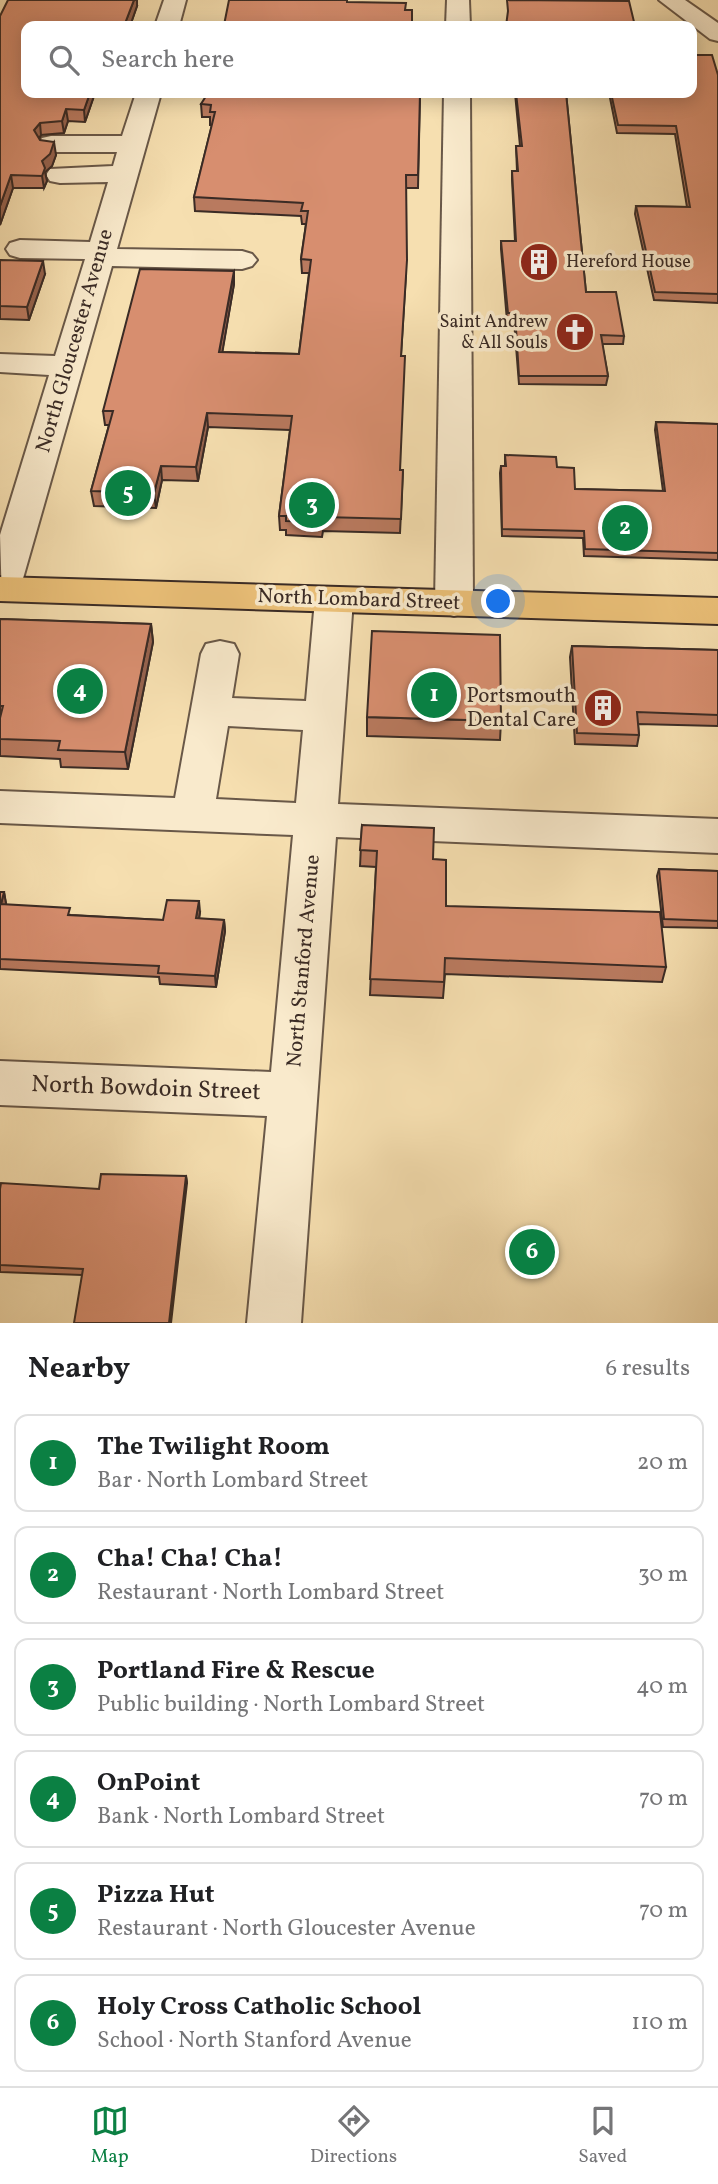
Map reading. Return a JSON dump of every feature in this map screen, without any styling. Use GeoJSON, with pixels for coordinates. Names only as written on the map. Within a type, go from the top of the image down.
{"type":"FeatureCollection","features":[{"type":"Feature","properties":{"kind":"main road","name":"North Lombard Street"},"geometry":{"type":"LineString","coordinates":[[1,589],[718,611]]}},
{"type":"Feature","properties":{"kind":"street"},"geometry":{"type":"LineString","coordinates":[[169,21],[175,0]]}},
{"type":"Feature","properties":{"kind":"street"},"geometry":{"type":"LineString","coordinates":[[458,0],[458,21]]}},
{"type":"Feature","properties":{"kind":"street"},"geometry":{"type":"LineString","coordinates":[[670,0],[718,34]]}},
{"type":"Feature","properties":{"kind":"street","name":"North Gloucester Avenue"},"geometry":{"type":"LineString","coordinates":[[1,589],[147,98]]}},
{"type":"Feature","properties":{"kind":"street"},"geometry":{"type":"LineString","coordinates":[[454,603],[457,98]]}},
{"type":"Feature","properties":{"kind":"street"},"geometry":{"type":"LineString","coordinates":[[51,144],[133,144]]}},
{"type":"Feature","properties":{"kind":"street"},"geometry":{"type":"LineString","coordinates":[[60,174],[124,174]]}},
{"type":"Feature","properties":{"kind":"street"},"geometry":{"type":"LineString","coordinates":[[20,249],[242,260]]}},
{"type":"Feature","properties":{"kind":"street"},"geometry":{"type":"LineString","coordinates":[[0,363],[68,366]]}},
{"type":"Feature","properties":{"kind":"street","name":"North Stanford Avenue"},"geometry":{"type":"LineString","coordinates":[[274,1323],[334,600]]}},
{"type":"Feature","properties":{"kind":"street"},"geometry":{"type":"LineString","coordinates":[[193,815],[220,654]]}},
{"type":"Feature","properties":{"kind":"street"},"geometry":{"type":"LineString","coordinates":[[211,711],[325,716]]}},
{"type":"Feature","properties":{"kind":"street"},"geometry":{"type":"LineString","coordinates":[[0,807],[718,836]]}},
{"type":"Feature","properties":{"kind":"street","name":"North Bowdoin Street"},"geometry":{"type":"LineString","coordinates":[[0,1083],[293,1095]]}},
{"type":"Feature","properties":{"kind":"building"},"geometry":{"type":"Polygon","coordinates":[[[8,0],[134,0],[126,21],[21,21],[21,98],[88,98],[84,110],[66,109],[62,121],[40,123],[34,130],[40,140],[54,142],[50,154],[42,161],[45,168],[42,176],[11,175],[0,206],[0,16],[8,0]]]}},
{"type":"Feature","properties":{"kind":"building"},"geometry":{"type":"Polygon","coordinates":[[[229,0],[406,3],[405,10],[412,10],[412,21],[225,21],[229,0]]]}},
{"type":"Feature","properties":{"kind":"building"},"geometry":{"type":"Polygon","coordinates":[[[507,0],[629,1],[634,21],[507,21],[507,0]]]}},
{"type":"Feature","properties":{"kind":"building"},"geometry":{"type":"Polygon","coordinates":[[[697,55],[712,55],[718,75],[718,294],[655,292],[636,206],[690,207],[676,126],[618,125],[612,98],[697,98],[697,55]]]}},
{"type":"Feature","properties":{"kind":"building"},"geometry":{"type":"Polygon","coordinates":[[[205,98],[420,98],[418,175],[406,175],[407,260],[401,356],[405,356],[400,470],[403,470],[401,519],[323,517],[322,522],[286,521],[286,516],[279,516],[292,416],[207,413],[196,467],[161,466],[154,493],[91,491],[113,411],[103,411],[140,269],[234,271],[219,352],[299,354],[311,260],[301,259],[308,211],[301,211],[303,203],[194,197],[215,112],[210,112],[211,105],[201,104],[205,98]]]}},
{"type":"Feature","properties":{"kind":"building"},"geometry":{"type":"Polygon","coordinates":[[[517,98],[567,98],[586,292],[616,292],[624,336],[601,335],[608,376],[519,376],[515,313],[508,313],[501,241],[516,241],[512,171],[518,171],[516,146],[522,146],[517,98]]]}},
{"type":"Feature","properties":{"kind":"building"},"geometry":{"type":"Polygon","coordinates":[[[0,260],[43,261],[27,307],[0,306],[0,260]]]}},
{"type":"Feature","properties":{"kind":"building"},"geometry":{"type":"Polygon","coordinates":[[[656,422],[718,424],[718,553],[585,549],[584,531],[502,529],[501,466],[506,466],[505,455],[556,457],[557,467],[574,468],[575,489],[665,491],[656,422]]]}},
{"type":"Feature","properties":{"kind":"building"},"geometry":{"type":"Polygon","coordinates":[[[0,619],[151,624],[125,752],[58,750],[60,741],[0,739],[3,706],[0,706],[0,619]]]}},
{"type":"Feature","properties":{"kind":"building"},"geometry":{"type":"Polygon","coordinates":[[[372,631],[500,635],[501,721],[367,717],[372,631]]]}},
{"type":"Feature","properties":{"kind":"building"},"geometry":{"type":"Polygon","coordinates":[[[572,646],[718,650],[718,715],[637,712],[639,735],[577,733],[572,646]]]}},
{"type":"Feature","properties":{"kind":"building"},"geometry":{"type":"Polygon","coordinates":[[[362,825],[434,828],[433,859],[446,860],[446,906],[660,912],[666,967],[445,958],[444,982],[370,979],[377,851],[360,850],[362,825]]]}},
{"type":"Feature","properties":{"kind":"building"},"geometry":{"type":"Polygon","coordinates":[[[659,869],[718,871],[718,921],[664,919],[659,869]]]}},
{"type":"Feature","properties":{"kind":"building"},"geometry":{"type":"Polygon","coordinates":[[[0,892],[4,892],[1,904],[70,908],[68,915],[163,920],[167,900],[199,901],[196,918],[224,920],[215,976],[158,973],[159,966],[0,959],[0,892]]]}},
{"type":"Feature","properties":{"kind":"building"},"geometry":{"type":"Polygon","coordinates":[[[101,1174],[186,1176],[169,1323],[74,1323],[83,1269],[0,1265],[1,1183],[99,1189],[101,1174]]]}},
{"type":"Feature","properties":{"kind":"place","name":"Hereford House"},"geometry":{"type":"Point","coordinates":[539,262]}},
{"type":"Feature","properties":{"kind":"place","name":"Saint Andrew & All Souls"},"geometry":{"type":"Point","coordinates":[575,332]}},
{"type":"Feature","properties":{"kind":"place","name":"Pizza Hut"},"geometry":{"type":"Point","coordinates":[128,493]}},
{"type":"Feature","properties":{"kind":"place","name":"Portland Fire & Rescue"},"geometry":{"type":"Point","coordinates":[312,505]}},
{"type":"Feature","properties":{"kind":"place","name":"Cha! Cha! Cha!"},"geometry":{"type":"Point","coordinates":[625,528]}},
{"type":"Feature","properties":{"kind":"place","name":"OnPoint"},"geometry":{"type":"Point","coordinates":[80,691]}},
{"type":"Feature","properties":{"kind":"place","name":"The Twilight Room"},"geometry":{"type":"Point","coordinates":[434,695]}},
{"type":"Feature","properties":{"kind":"place","name":"Portsmouth Dental Care"},"geometry":{"type":"Point","coordinates":[603,708]}},
{"type":"Feature","properties":{"kind":"place","name":"Holy Cross Catholic School"},"geometry":{"type":"Point","coordinates":[532,1252]}}]}
